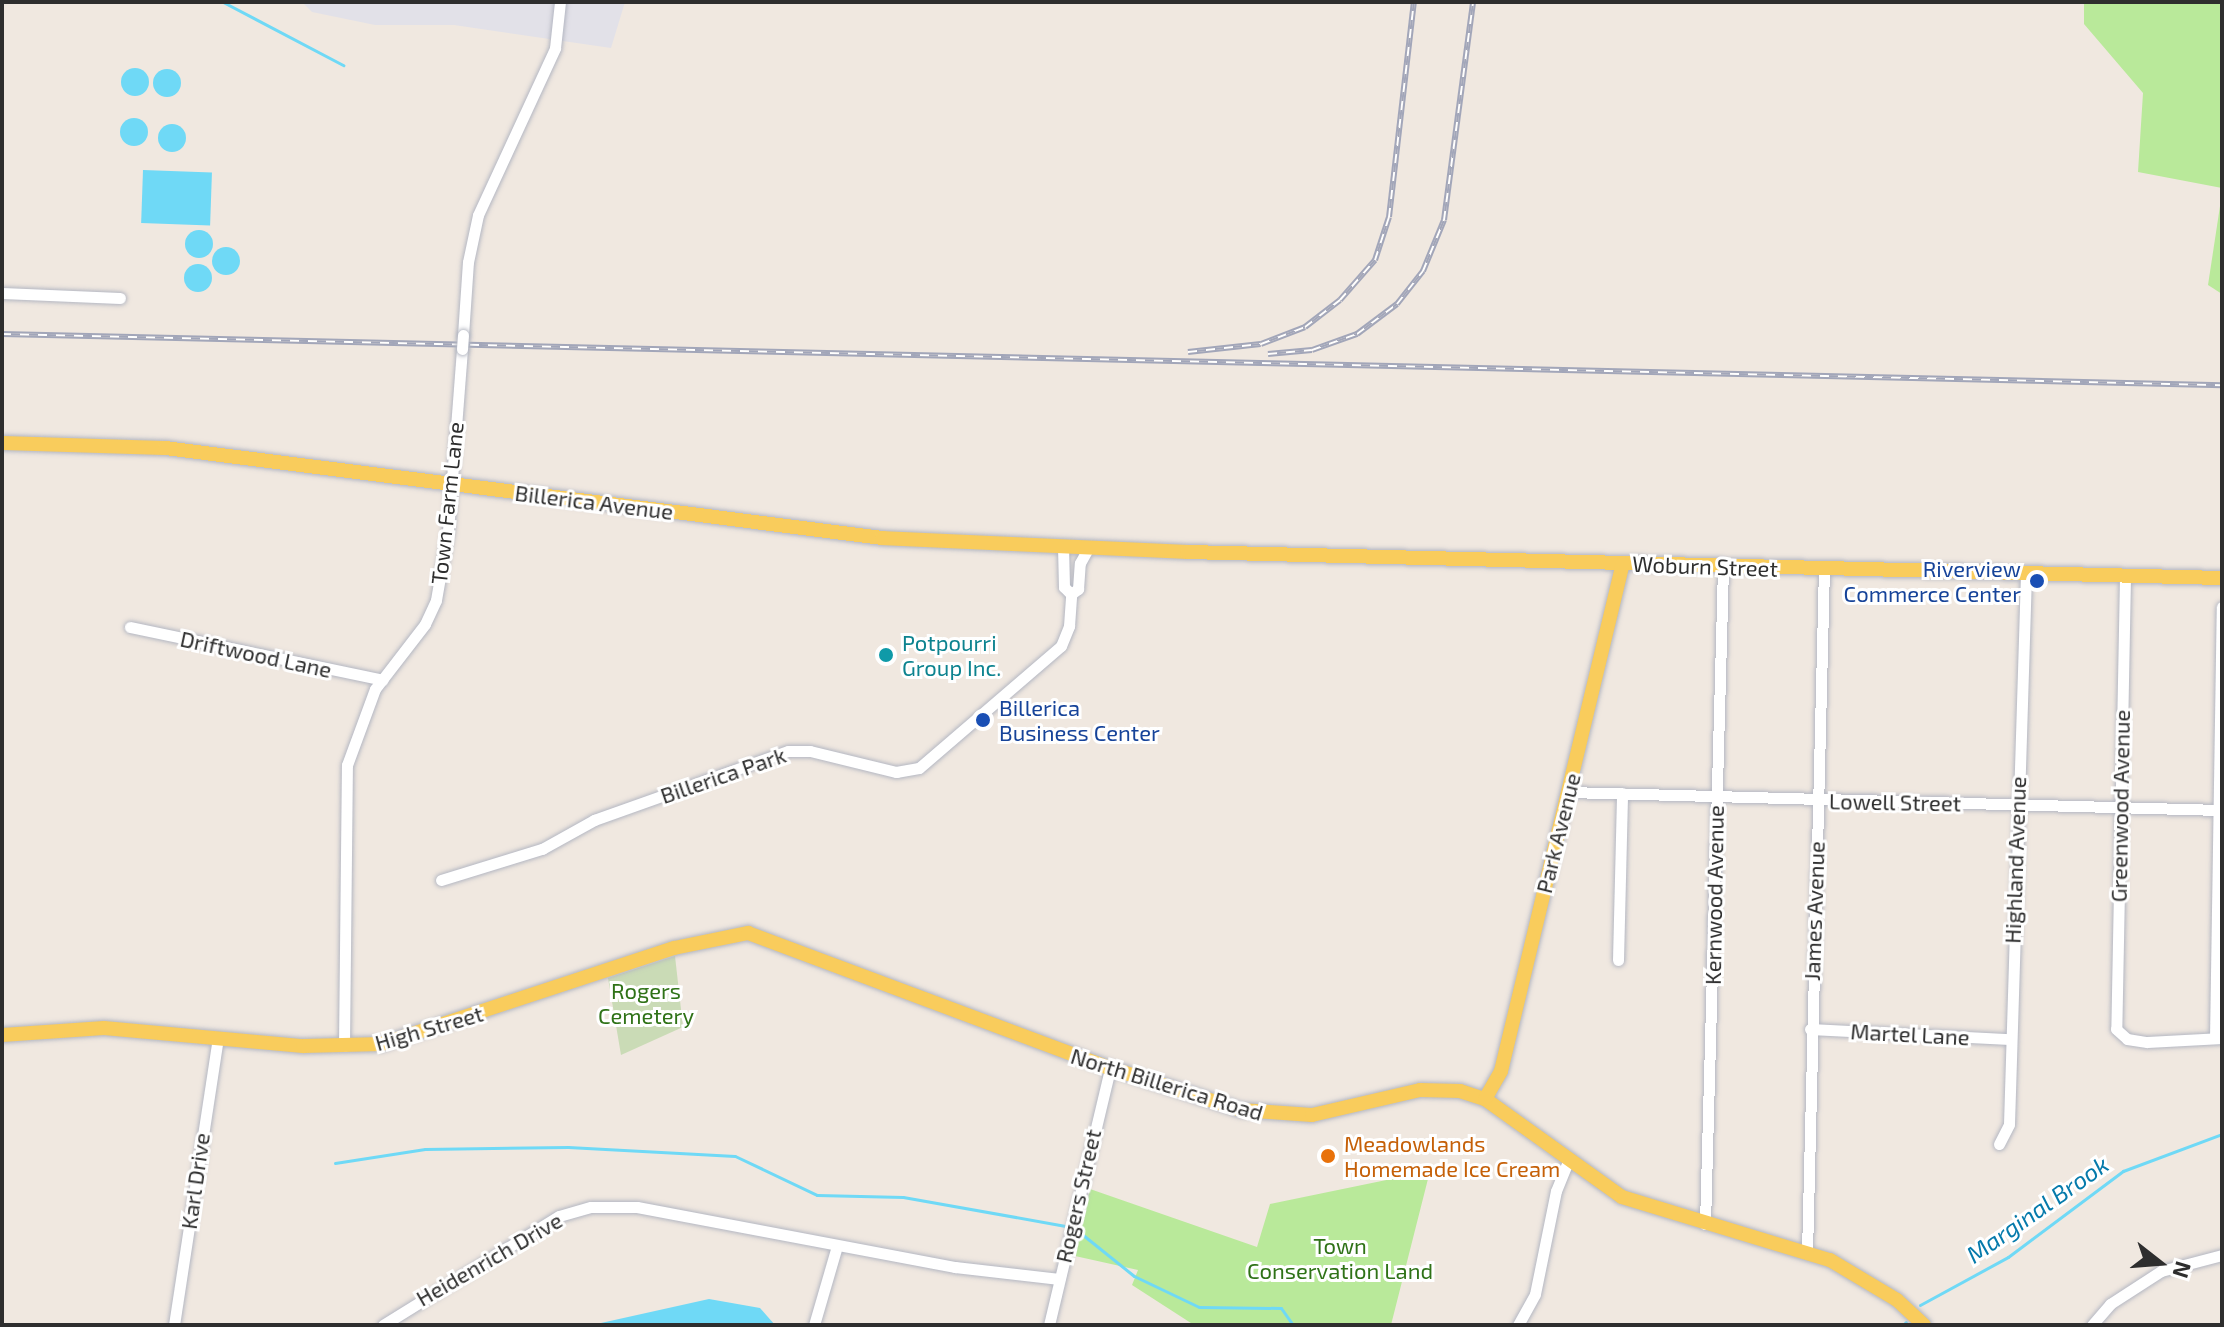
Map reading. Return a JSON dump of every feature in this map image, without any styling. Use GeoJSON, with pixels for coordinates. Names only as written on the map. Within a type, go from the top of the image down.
{"type":"FeatureCollection","features":[{"type":"Feature","properties":{"kind":"main road","name":"Billerica Avenue"},"geometry":{"type":"LineString","coordinates":[[2,443],[151,447],[882,538],[1187,552]]}},
{"type":"Feature","properties":{"kind":"main road","name":"Woburn Street"},"geometry":{"type":"LineString","coordinates":[[1187,552],[2222,578]]}},
{"type":"Feature","properties":{"kind":"main road","name":"Park Avenue"},"geometry":{"type":"LineString","coordinates":[[1485,1099],[1501,1071],[1623,563]]}},
{"type":"Feature","properties":{"kind":"main road","name":"High Street"},"geometry":{"type":"LineString","coordinates":[[2,1035],[104,1028],[344,1046],[406,1038],[700,940],[748,933]]}},
{"type":"Feature","properties":{"kind":"main road","name":"North Billerica Road"},"geometry":{"type":"LineString","coordinates":[[748,933],[816,954],[1110,1068],[1269,1116],[1312,1115],[1420,1090],[1460,1091],[1485,1099],[1622,1197],[1807,1253],[1862,1277],[1924,1325]]}},
{"type":"Feature","properties":{"kind":"street","name":"Town Farm Lane"},"geometry":{"type":"LineString","coordinates":[[344,1046],[347,765],[362,714],[425,624],[436,600],[452,484],[468,262],[478,215],[555,48],[560,2]]}},
{"type":"Feature","properties":{"kind":"street"},"geometry":{"type":"LineString","coordinates":[[2,293],[120,298]]}},
{"type":"Feature","properties":{"kind":"street","name":"Billerica Park"},"geometry":{"type":"LineString","coordinates":[[441,880],[542,849],[594,820],[788,751],[810,751],[896,772],[919,768],[1061,646],[1069,626],[1071,594],[1064,587],[1063,546]]}},
{"type":"Feature","properties":{"kind":"street","name":"Billerica Park"},"geometry":{"type":"LineString","coordinates":[[1071,594],[1078,589],[1080,563],[1089,547]]}},
{"type":"Feature","properties":{"kind":"street","name":"Kernwood Avenue"},"geometry":{"type":"LineString","coordinates":[[1705,1224],[1723,566]]}},
{"type":"Feature","properties":{"kind":"street","name":"James Avenue"},"geometry":{"type":"LineString","coordinates":[[1807,1253],[1810,1029],[1824,569]]}},
{"type":"Feature","properties":{"kind":"street","name":"Highland Avenue"},"geometry":{"type":"LineString","coordinates":[[1999,1144],[2009,1124],[2026,574]]}},
{"type":"Feature","properties":{"kind":"street","name":"Greenwood Avenue"},"geometry":{"type":"LineString","coordinates":[[2125,577],[2118,1034],[2147,1042],[2218,1038]]}},
{"type":"Feature","properties":{"kind":"street"},"geometry":{"type":"LineString","coordinates":[[2218,1038],[2222,607]]}},
{"type":"Feature","properties":{"kind":"street","name":"Driftwood Lane"},"geometry":{"type":"LineString","coordinates":[[130,627],[383,680]]}},
{"type":"Feature","properties":{"kind":"street","name":"Lowell Street"},"geometry":{"type":"LineString","coordinates":[[1568,792],[2220,810]]}},
{"type":"Feature","properties":{"kind":"street"},"geometry":{"type":"LineString","coordinates":[[1618,960],[1622,793]]}},
{"type":"Feature","properties":{"kind":"street","name":"Martel Lane"},"geometry":{"type":"LineString","coordinates":[[1810,1029],[2010,1039]]}},
{"type":"Feature","properties":{"kind":"street","name":"Karl Drive"},"geometry":{"type":"LineString","coordinates":[[174,1325],[218,1038]]}},
{"type":"Feature","properties":{"kind":"street","name":"Rogers Street"},"geometry":{"type":"LineString","coordinates":[[1049,1325],[1110,1068]]}},
{"type":"Feature","properties":{"kind":"street"},"geometry":{"type":"LineString","coordinates":[[1518,1325],[1535,1294],[1556,1191],[1568,1161]]}},
{"type":"Feature","properties":{"kind":"street","name":"Heidenrich Drive"},"geometry":{"type":"LineString","coordinates":[[383,1325],[559,1216],[591,1207],[637,1207],[837,1246],[1059,1279]]}},
{"type":"Feature","properties":{"kind":"street"},"geometry":{"type":"LineString","coordinates":[[814,1325],[837,1246]]}},
{"type":"Feature","properties":{"kind":"street"},"geometry":{"type":"LineString","coordinates":[[2092,1325],[2110,1304],[2161,1271],[2222,1255]]}},
{"type":"Feature","properties":{"kind":"shaded area"},"geometry":{"type":"Polygon","coordinates":[[[302,2],[625,2],[611,48],[454,25],[375,25],[312,12],[302,2]]]}},
{"type":"Feature","properties":{"kind":"green space"},"geometry":{"type":"Polygon","coordinates":[[[2084,2],[2222,2],[2222,188],[2138,172],[2143,93],[2084,24],[2084,2]]]}},
{"type":"Feature","properties":{"kind":"green space"},"geometry":{"type":"Polygon","coordinates":[[[2222,193],[2222,294],[2208,285],[2222,193]]]}},
{"type":"Feature","properties":{"kind":"green space","name":"Rogers Cemetery"},"geometry":{"type":"Polygon","coordinates":[[[675,956],[683,1027],[621,1055],[608,978],[675,956]]]}},
{"type":"Feature","properties":{"kind":"green space","name":"Town Conservation Land"},"geometry":{"type":"Polygon","coordinates":[[[1430,1171],[1391,1325],[1194,1325],[1132,1285],[1138,1270],[1075,1256],[1090,1189],[1257,1247],[1270,1204],[1430,1171]]]}},
{"type":"Feature","properties":{"kind":"water"},"geometry":{"type":"Polygon","coordinates":[[[135,68],[145,72],[149,82],[145,92],[135,96],[125,92],[121,82],[125,72],[135,68]]]}},
{"type":"Feature","properties":{"kind":"water"},"geometry":{"type":"Polygon","coordinates":[[[167,69],[177,73],[181,83],[177,93],[167,97],[157,93],[153,83],[157,73],[167,69]]]}},
{"type":"Feature","properties":{"kind":"water"},"geometry":{"type":"Polygon","coordinates":[[[134,118],[144,122],[148,132],[144,142],[134,146],[124,142],[120,132],[124,122],[134,118]]]}},
{"type":"Feature","properties":{"kind":"water"},"geometry":{"type":"Polygon","coordinates":[[[172,124],[182,128],[186,138],[182,148],[172,152],[162,148],[158,138],[162,128],[172,124]]]}},
{"type":"Feature","properties":{"kind":"water"},"geometry":{"type":"Polygon","coordinates":[[[143,170],[212,172],[210,225],[141,223],[143,170]]]}},
{"type":"Feature","properties":{"kind":"water"},"geometry":{"type":"Polygon","coordinates":[[[199,230],[209,234],[213,244],[209,254],[199,258],[189,254],[185,244],[189,234],[199,230]]]}},
{"type":"Feature","properties":{"kind":"water"},"geometry":{"type":"Polygon","coordinates":[[[226,247],[236,251],[240,261],[236,271],[226,275],[216,271],[212,261],[216,251],[226,247]]]}},
{"type":"Feature","properties":{"kind":"water"},"geometry":{"type":"Polygon","coordinates":[[[198,264],[208,268],[212,278],[208,288],[198,292],[188,288],[184,278],[188,268],[198,264]]]}},
{"type":"Feature","properties":{"kind":"water"},"geometry":{"type":"Polygon","coordinates":[[[709,1299],[760,1308],[775,1325],[592,1325],[709,1299]]]}},
{"type":"Feature","properties":{"kind":"waterway"},"geometry":{"type":"LineString","coordinates":[[223,2],[343,65]]}},
{"type":"Feature","properties":{"kind":"waterway","name":"Marginal Brook"},"geometry":{"type":"LineString","coordinates":[[1920,1305],[2008,1257],[2123,1171],[2222,1134]]}},
{"type":"Feature","properties":{"kind":"waterway"},"geometry":{"type":"LineString","coordinates":[[335,1163],[425,1149],[568,1147],[735,1156],[817,1195],[903,1197],[1065,1226]]}},
{"type":"Feature","properties":{"kind":"waterway"},"geometry":{"type":"LineString","coordinates":[[1083,1235],[1134,1276],[1199,1307],[1281,1308],[1293,1325]]}},
{"type":"Feature","properties":{"kind":"waterway","name":"Marginal Brook"},"geometry":{"type":"LineString","coordinates":[[1903,1325],[1906,1322]]}},
{"type":"Feature","properties":{"kind":"railway"},"geometry":{"type":"LineString","coordinates":[[1188,352],[1261,344],[1305,327],[1340,300],[1375,260],[1389,217],[1414,2]]}},
{"type":"Feature","properties":{"kind":"railway"},"geometry":{"type":"LineString","coordinates":[[1268,354],[1312,350],[1357,334],[1397,304],[1423,271],[1444,220],[1473,2]]}},
{"type":"Feature","properties":{"kind":"railway"},"geometry":{"type":"LineString","coordinates":[[2,334],[2222,385]]}},
{"type":"Feature","properties":{"kind":"place","name":"Riverview Commerce Center"},"geometry":{"type":"Point","coordinates":[2037,581]}},
{"type":"Feature","properties":{"kind":"place","name":"Potpourri Group Inc."},"geometry":{"type":"Point","coordinates":[886,655]}},
{"type":"Feature","properties":{"kind":"place","name":"Billerica Business Center"},"geometry":{"type":"Point","coordinates":[983,720]}},
{"type":"Feature","properties":{"kind":"place","name":"Meadowlands Homemade Ice Cream"},"geometry":{"type":"Point","coordinates":[1328,1156]}}]}
